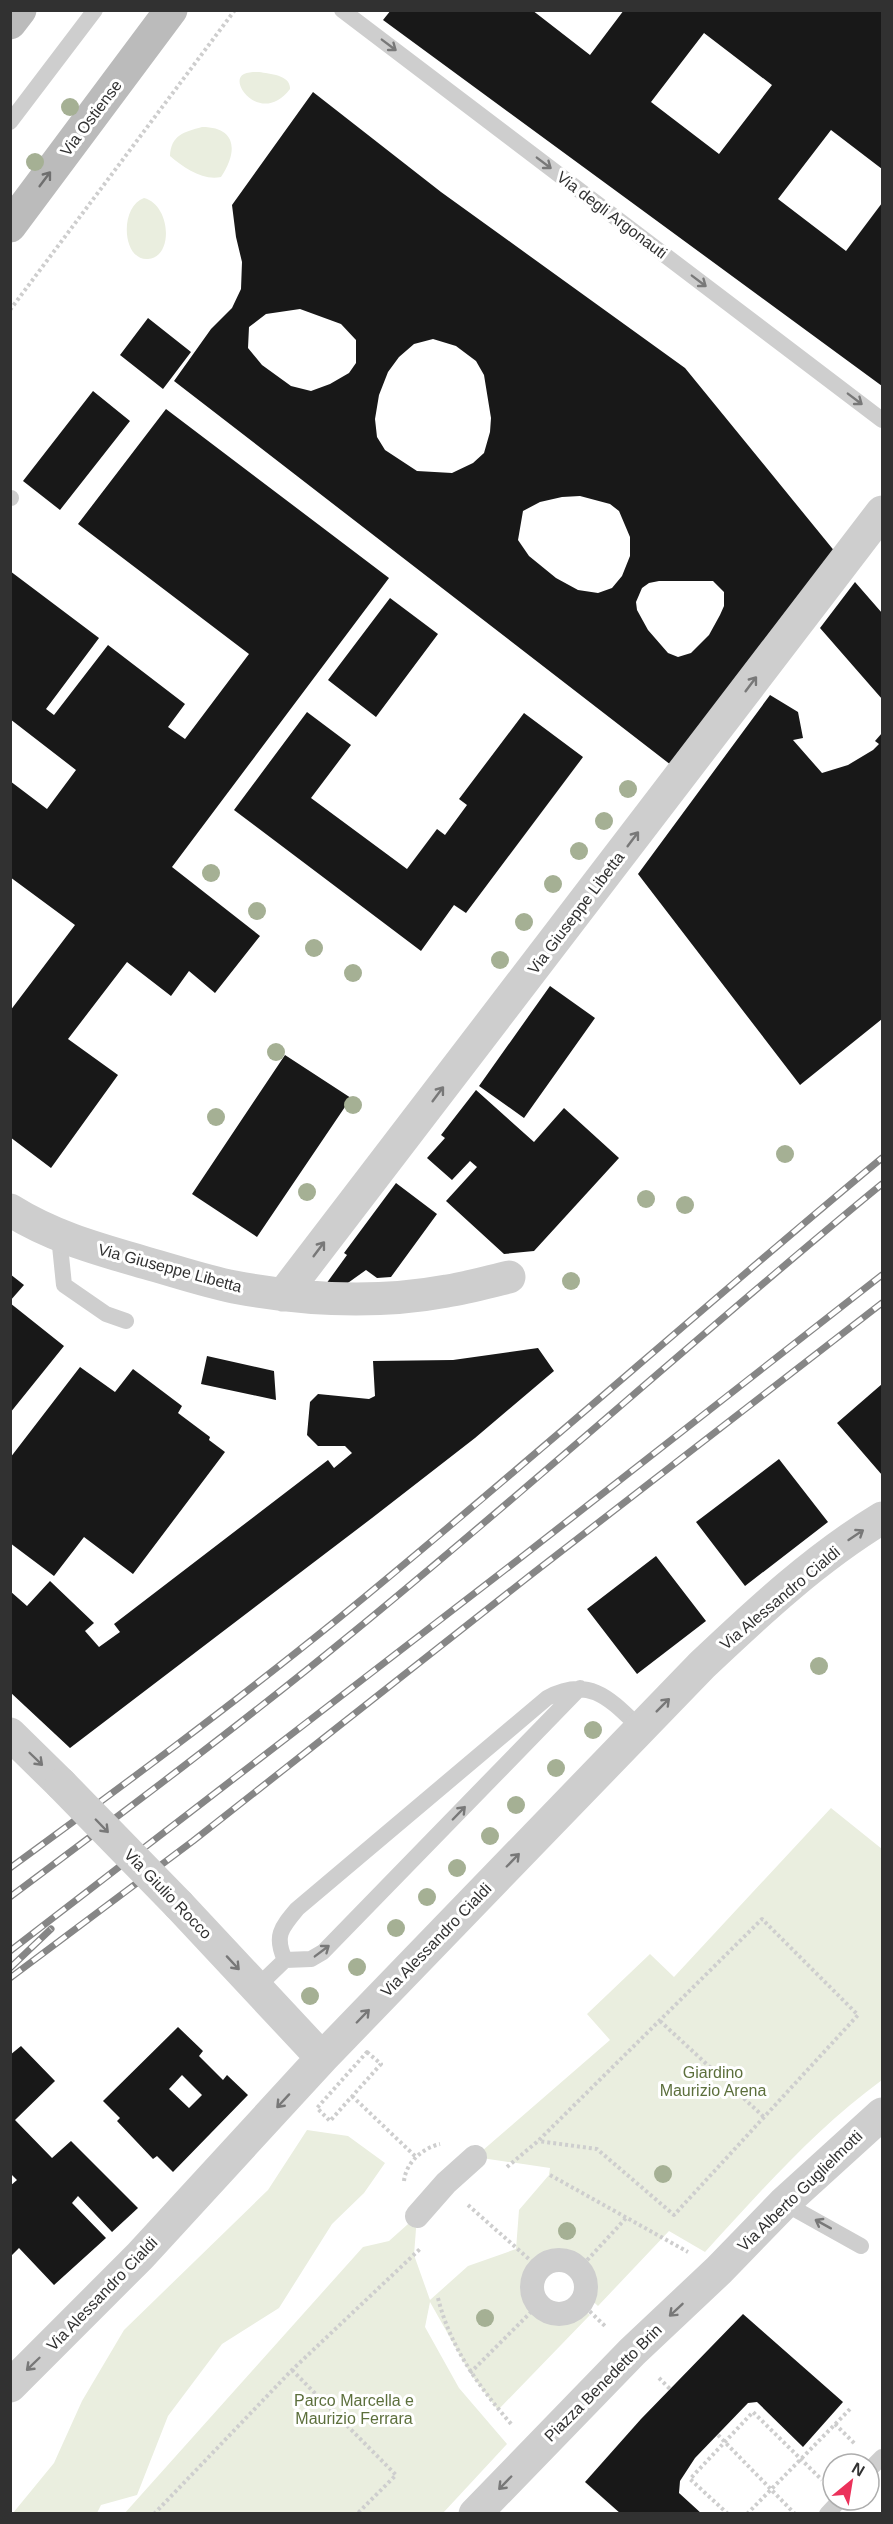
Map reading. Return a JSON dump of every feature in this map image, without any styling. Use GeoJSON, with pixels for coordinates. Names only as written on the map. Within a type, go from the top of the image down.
{"type":"FeatureCollection","features":[{"type":"Feature","properties":{"kind":"main road"},"geometry":{"type":"LineString","coordinates":[[10,23],[20,10]]}},
{"type":"Feature","properties":{"kind":"main road","name":"Via Ostiense"},"geometry":{"type":"LineString","coordinates":[[10,226],[171,10]]}},
{"type":"Feature","properties":{"kind":"street","name":"Via Giuseppe Libetta"},"geometry":{"type":"LineString","coordinates":[[284,1295],[878,532]]}},
{"type":"Feature","properties":{"kind":"street","name":"Via Giuseppe Libetta"},"geometry":{"type":"LineString","coordinates":[[10,1210],[59,1236],[215,1283],[284,1295],[386,1298],[447,1292],[509,1277]]}},
{"type":"Feature","properties":{"kind":"street","name":"Via Alessandro Cialdi"},"geometry":{"type":"LineString","coordinates":[[10,2386],[140,2256],[322,2058],[640,1728],[754,1616],[823,1559],[882,1518]]}},
{"type":"Feature","properties":{"kind":"street","name":"Via Giulio Rocco"},"geometry":{"type":"LineString","coordinates":[[10,1734],[179,1905],[322,2058]]}},
{"type":"Feature","properties":{"kind":"street","name":"Via Alberto Guglielmotti"},"geometry":{"type":"LineString","coordinates":[[719,2270],[784,2203],[882,2114]]}},
{"type":"Feature","properties":{"kind":"street"},"geometry":{"type":"LineString","coordinates":[[417,2216],[446,2182],[475,2157]]}},
{"type":"Feature","properties":{"kind":"street"},"geometry":{"type":"LineString","coordinates":[[561,2260],[579,2269],[586,2287],[579,2306],[570,2312],[556,2314],[538,2305],[531,2287],[539,2268],[546,2263],[561,2260]]}},
{"type":"Feature","properties":{"kind":"street","name":"Piazza Benedetto Brin"},"geometry":{"type":"LineString","coordinates":[[535,2452],[632,2352],[719,2270]]}},
{"type":"Feature","properties":{"kind":"street"},"geometry":{"type":"LineString","coordinates":[[475,2514],[535,2452]]}},
{"type":"Feature","properties":{"kind":"lane"},"geometry":{"type":"LineString","coordinates":[[10,122],[95,10]]}},
{"type":"Feature","properties":{"kind":"lane","name":"Via degli Argonauti"},"geometry":{"type":"LineString","coordinates":[[342,10],[882,420]]}},
{"type":"Feature","properties":{"kind":"lane"},"geometry":{"type":"LineString","coordinates":[[59,1236],[64,1285],[106,1314],[126,1321]]}},
{"type":"Feature","properties":{"kind":"lane"},"geometry":{"type":"LineString","coordinates":[[256,1988],[285,1960],[311,1959],[323,1952],[580,1688]]}},
{"type":"Feature","properties":{"kind":"lane"},"geometry":{"type":"LineString","coordinates":[[285,1960],[279,1947],[279,1934],[297,1909],[533,1708],[558,1692],[580,1688],[603,1695],[640,1728]]}},
{"type":"Feature","properties":{"kind":"lane"},"geometry":{"type":"LineString","coordinates":[[784,2203],[861,2246]]}},
{"type":"Feature","properties":{"kind":"path"},"geometry":{"type":"LineString","coordinates":[[10,310],[235,10]]}},
{"type":"Feature","properties":{"kind":"path"},"geometry":{"type":"LineString","coordinates":[[505,2168],[538,2140],[762,1919],[858,2014],[674,2215],[597,2149],[538,2140]]}},
{"type":"Feature","properties":{"kind":"path"},"geometry":{"type":"LineString","coordinates":[[660,2021],[765,2118]]}},
{"type":"Feature","properties":{"kind":"path"},"geometry":{"type":"LineString","coordinates":[[341,2109],[365,2081]]}},
{"type":"Feature","properties":{"kind":"path"},"geometry":{"type":"LineString","coordinates":[[352,2096],[416,2157]]}},
{"type":"Feature","properties":{"kind":"path"},"geometry":{"type":"LineString","coordinates":[[405,2174],[426,2147]]}},
{"type":"Feature","properties":{"kind":"path"},"geometry":{"type":"LineString","coordinates":[[549,2175],[660,2235]]}},
{"type":"Feature","properties":{"kind":"path"},"geometry":{"type":"LineString","coordinates":[[446,2182],[468,2205],[539,2268]]}},
{"type":"Feature","properties":{"kind":"path"},"geometry":{"type":"LineString","coordinates":[[460,2212],[476,2198]]}},
{"type":"Feature","properties":{"kind":"path"},"geometry":{"type":"LineString","coordinates":[[579,2269],[627,2217]]}},
{"type":"Feature","properties":{"kind":"path"},"geometry":{"type":"LineString","coordinates":[[154,2514],[292,2370],[430,2240]]}},
{"type":"Feature","properties":{"kind":"path","name":"Piazza Benedetto Brin"},"geometry":{"type":"LineString","coordinates":[[438,2298],[443,2320],[470,2373],[535,2452]]}},
{"type":"Feature","properties":{"kind":"path"},"geometry":{"type":"LineString","coordinates":[[470,2373],[538,2305]]}},
{"type":"Feature","properties":{"kind":"path"},"geometry":{"type":"LineString","coordinates":[[292,2370],[396,2475],[357,2514]]}},
{"type":"Feature","properties":{"kind":"path"},"geometry":{"type":"LineString","coordinates":[[747,2514],[852,2407]]}},
{"type":"Feature","properties":{"kind":"path"},"geometry":{"type":"LineString","coordinates":[[728,2514],[690,2479],[753,2412],[821,2479]]}},
{"type":"Feature","properties":{"kind":"path"},"geometry":{"type":"LineString","coordinates":[[718,2435],[795,2514]]}},
{"type":"Feature","properties":{"kind":"green space"},"geometry":{"type":"Polygon","coordinates":[[[259,72],[284,78],[290,89],[279,99],[269,103],[259,103],[244,92],[240,85],[240,78],[246,73],[259,72]]]}},
{"type":"Feature","properties":{"kind":"green space"},"geometry":{"type":"Polygon","coordinates":[[[202,127],[222,131],[231,143],[230,159],[221,177],[201,175],[170,156],[176,139],[184,133],[202,127]]]}},
{"type":"Feature","properties":{"kind":"green space"},"geometry":{"type":"Polygon","coordinates":[[[144,198],[160,210],[166,230],[162,250],[156,256],[148,259],[139,257],[133,252],[127,233],[130,212],[136,203],[144,198]]]}},
{"type":"Feature","properties":{"kind":"green space"},"geometry":{"type":"Polygon","coordinates":[[[831,1808],[882,1849],[882,2080],[811,2140],[705,2252],[669,2231],[598,2306],[585,2294],[584,2277],[577,2266],[566,2261],[553,2261],[542,2266],[534,2275],[532,2289],[538,2305],[553,2313],[569,2312],[579,2306],[590,2315],[498,2410],[470,2373],[430,2302],[425,2327],[459,2388],[507,2444],[443,2513],[124,2514],[363,2247],[389,2241],[417,2216],[414,2255],[430,2300],[468,2266],[516,2249],[519,2210],[549,2175],[550,2168],[475,2157],[610,2040],[587,2014],[650,1954],[674,1977],[831,1808]]]}},
{"type":"Feature","properties":{"kind":"green space"},"geometry":{"type":"Polygon","coordinates":[[[307,2130],[348,2136],[385,2163],[364,2193],[332,2224],[279,2308],[222,2344],[168,2416],[137,2495],[101,2505],[97,2513],[13,2513],[54,2463],[82,2401],[124,2330],[268,2190],[307,2130]]]}},
{"type":"Feature","properties":{"kind":"building"},"geometry":{"type":"Polygon","coordinates":[[[391,10],[532,10],[590,55],[624,10],[882,10],[882,169],[831,130],[778,199],[846,251],[882,203],[882,386],[383,20],[391,10]],[[704,33],[651,102],[719,154],[772,85],[704,33]]]}},
{"type":"Feature","properties":{"kind":"building"},"geometry":{"type":"Polygon","coordinates":[[[313,92],[441,192],[685,368],[836,553],[671,765],[174,381],[211,329],[232,308],[241,289],[242,262],[232,205],[313,92]],[[300,309],[266,314],[249,327],[248,348],[262,365],[291,386],[311,391],[330,384],[349,373],[356,363],[356,340],[341,324],[300,309]],[[433,339],[414,344],[399,357],[388,372],[379,395],[375,419],[377,437],[385,450],[417,471],[452,473],[473,463],[484,453],[491,418],[484,375],[476,361],[456,346],[433,339]],[[580,496],[540,502],[523,511],[518,540],[529,556],[556,578],[578,590],[598,593],[612,588],[622,576],[630,556],[630,537],[619,511],[610,504],[580,496]],[[713,581],[649,583],[642,588],[636,602],[637,610],[648,630],[668,653],[678,657],[691,653],[709,635],[720,615],[724,606],[724,592],[713,581]]]}},
{"type":"Feature","properties":{"kind":"building"},"geometry":{"type":"Polygon","coordinates":[[[148,318],[191,352],[163,389],[120,355],[148,318]]]}},
{"type":"Feature","properties":{"kind":"building"},"geometry":{"type":"Polygon","coordinates":[[[93,391],[130,421],[60,510],[23,481],[93,391]]]}},
{"type":"Feature","properties":{"kind":"building"},"geometry":{"type":"Polygon","coordinates":[[[166,409],[389,578],[172,867],[260,936],[215,993],[189,971],[171,996],[127,962],[68,1039],[118,1075],[51,1168],[10,1137],[10,1011],[75,925],[10,877],[10,781],[47,809],[76,770],[10,719],[10,571],[99,638],[46,709],[54,715],[108,645],[185,704],[168,727],[185,739],[249,654],[78,524],[166,409]]]}},
{"type":"Feature","properties":{"kind":"building"},"geometry":{"type":"Polygon","coordinates":[[[855,582],[882,613],[882,699],[820,628],[855,582]]]}},
{"type":"Feature","properties":{"kind":"building"},"geometry":{"type":"Polygon","coordinates":[[[390,598],[438,634],[376,717],[328,680],[390,598]]]}},
{"type":"Feature","properties":{"kind":"building"},"geometry":{"type":"Polygon","coordinates":[[[770,695],[798,712],[803,738],[793,740],[822,773],[848,765],[873,750],[879,744],[875,741],[882,733],[882,1019],[800,1085],[638,874],[770,695]]]}},
{"type":"Feature","properties":{"kind":"building"},"geometry":{"type":"Polygon","coordinates":[[[307,712],[351,745],[311,798],[407,869],[437,829],[445,835],[467,805],[459,799],[524,713],[583,757],[466,913],[454,905],[421,951],[234,810],[307,712]]]}},
{"type":"Feature","properties":{"kind":"building"},"geometry":{"type":"Polygon","coordinates":[[[550,986],[595,1018],[524,1118],[479,1086],[550,986]]]}},
{"type":"Feature","properties":{"kind":"building"},"geometry":{"type":"Polygon","coordinates":[[[285,1055],[351,1098],[257,1237],[192,1194],[285,1055]]]}},
{"type":"Feature","properties":{"kind":"building"},"geometry":{"type":"Polygon","coordinates":[[[476,1090],[534,1142],[564,1108],[619,1158],[534,1251],[504,1254],[446,1201],[477,1167],[470,1161],[452,1180],[427,1158],[445,1138],[441,1135],[476,1090]]]}},
{"type":"Feature","properties":{"kind":"building"},"geometry":{"type":"Polygon","coordinates":[[[396,1183],[437,1214],[391,1277],[377,1278],[366,1270],[345,1285],[326,1284],[347,1255],[344,1253],[396,1183]]]}},
{"type":"Feature","properties":{"kind":"building"},"geometry":{"type":"Polygon","coordinates":[[[10,1274],[24,1285],[10,1301],[10,1274]]]}},
{"type":"Feature","properties":{"kind":"building"},"geometry":{"type":"Polygon","coordinates":[[[10,1303],[64,1346],[10,1413],[10,1303]]]}},
{"type":"Feature","properties":{"kind":"building"},"geometry":{"type":"Polygon","coordinates":[[[538,1348],[554,1371],[475,1438],[70,1748],[10,1692],[10,1591],[27,1606],[50,1581],[94,1623],[85,1631],[99,1647],[120,1632],[114,1624],[328,1460],[334,1468],[352,1453],[345,1446],[318,1446],[307,1435],[310,1402],[318,1394],[369,1399],[375,1396],[373,1361],[453,1360],[538,1348]]]}},
{"type":"Feature","properties":{"kind":"building"},"geometry":{"type":"Polygon","coordinates":[[[207,1356],[274,1371],[276,1400],[201,1384],[207,1356]]]}},
{"type":"Feature","properties":{"kind":"building"},"geometry":{"type":"Polygon","coordinates":[[[80,1367],[115,1392],[133,1369],[182,1406],[178,1413],[210,1437],[209,1440],[225,1452],[133,1574],[84,1537],[54,1576],[10,1543],[10,1458],[80,1367]]]}},
{"type":"Feature","properties":{"kind":"building"},"geometry":{"type":"Polygon","coordinates":[[[882,1384],[882,1475],[837,1423],[882,1384]]]}},
{"type":"Feature","properties":{"kind":"building"},"geometry":{"type":"Polygon","coordinates":[[[779,1459],[828,1522],[745,1586],[696,1522],[779,1459]]]}},
{"type":"Feature","properties":{"kind":"building"},"geometry":{"type":"Polygon","coordinates":[[[656,1556],[706,1621],[637,1674],[587,1609],[656,1556]]]}},
{"type":"Feature","properties":{"kind":"building"},"geometry":{"type":"Polygon","coordinates":[[[178,2027],[203,2051],[199,2056],[223,2080],[227,2075],[248,2095],[173,2172],[157,2156],[153,2159],[117,2121],[120,2118],[103,2101],[178,2027]],[[182,2075],[169,2089],[189,2108],[202,2095],[182,2075]]]}},
{"type":"Feature","properties":{"kind":"building"},"geometry":{"type":"Polygon","coordinates":[[[21,2046],[55,2081],[15,2120],[52,2158],[71,2141],[138,2208],[112,2232],[78,2196],[72,2203],[106,2238],[54,2285],[19,2248],[10,2257],[10,2186],[17,2180],[10,2173],[10,2055],[21,2046]]]}},
{"type":"Feature","properties":{"kind":"building"},"geometry":{"type":"Polygon","coordinates":[[[743,2314],[843,2402],[803,2447],[757,2402],[748,2403],[695,2458],[680,2481],[679,2493],[702,2514],[621,2514],[585,2482],[641,2419],[743,2314]]]}},
{"type":"Feature","properties":{"kind":"railway"},"geometry":{"type":"LineString","coordinates":[[10,1868],[176,1745],[339,1618],[882,1158]]}},
{"type":"Feature","properties":{"kind":"railway"},"geometry":{"type":"LineString","coordinates":[[10,1897],[225,1735],[351,1634],[882,1184]]}},
{"type":"Feature","properties":{"kind":"railway"},"geometry":{"type":"LineString","coordinates":[[10,1951],[519,1559],[882,1275]]}},
{"type":"Feature","properties":{"kind":"railway"},"geometry":{"type":"LineString","coordinates":[[10,1978],[193,1841],[532,1574],[882,1303]]}},
{"type":"Feature","properties":{"kind":"railway"},"geometry":{"type":"LineString","coordinates":[[10,1968],[51,1929]]}},
{"type":"Feature","properties":{"kind":"park label","name":"Giardino Maurizio Arena"},"geometry":{"type":"Point","coordinates":[713,2081]}},
{"type":"Feature","properties":{"kind":"park label","name":"Parco Marcella e Maurizio Ferrara"},"geometry":{"type":"Point","coordinates":[354,2409]}}]}
